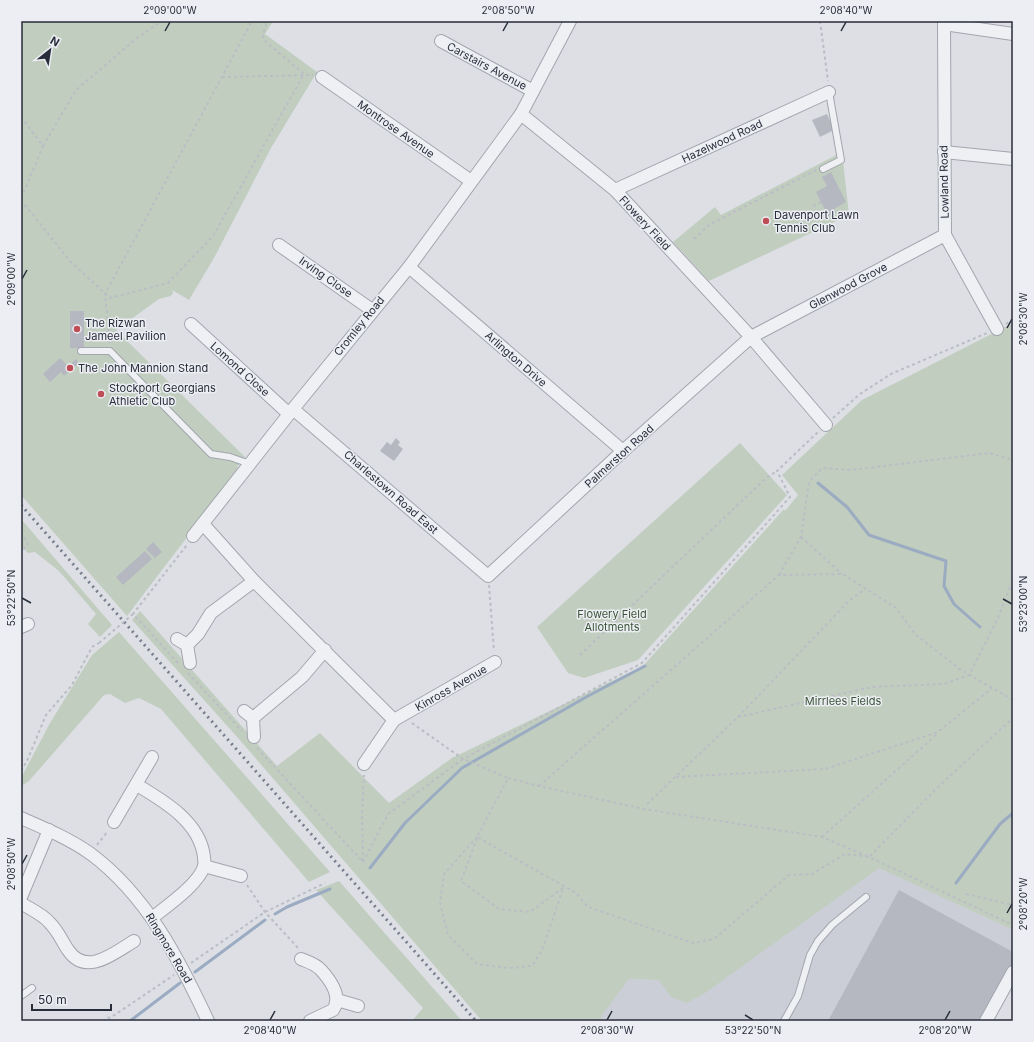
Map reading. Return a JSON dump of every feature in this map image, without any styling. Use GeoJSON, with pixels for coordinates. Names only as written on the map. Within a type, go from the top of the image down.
{"type":"FeatureCollection","features":[{"type":"Feature","properties":{"kind":"street"},"geometry":{"type":"LineString","coordinates":[[521,114],[570,21]]}},
{"type":"Feature","properties":{"kind":"street"},"geometry":{"type":"LineString","coordinates":[[944,23],[1013,34]]}},
{"type":"Feature","properties":{"kind":"street","name":"Lowland Road"},"geometry":{"type":"LineString","coordinates":[[944,23],[945,235],[997,329]]}},
{"type":"Feature","properties":{"kind":"street","name":"Carstairs Avenue"},"geometry":{"type":"LineString","coordinates":[[441,41],[533,91]]}},
{"type":"Feature","properties":{"kind":"street","name":"Montrose Avenue"},"geometry":{"type":"LineString","coordinates":[[322,77],[470,181]]}},
{"type":"Feature","properties":{"kind":"street","name":"Hazelwood Road"},"geometry":{"type":"LineString","coordinates":[[615,190],[829,92]]}},
{"type":"Feature","properties":{"kind":"street","name":"Cromley Road"},"geometry":{"type":"LineString","coordinates":[[193,536],[291,411],[409,266],[470,181],[521,114]]}},
{"type":"Feature","properties":{"kind":"street","name":"Flowery Field"},"geometry":{"type":"LineString","coordinates":[[521,114],[615,190],[751,337],[826,425]]}},
{"type":"Feature","properties":{"kind":"street"},"geometry":{"type":"LineString","coordinates":[[944,152],[1013,159]]}},
{"type":"Feature","properties":{"kind":"street","name":"Glenwood Grove"},"geometry":{"type":"LineString","coordinates":[[751,337],[945,235]]}},
{"type":"Feature","properties":{"kind":"street","name":"Irving Close"},"geometry":{"type":"LineString","coordinates":[[279,245],[372,310]]}},
{"type":"Feature","properties":{"kind":"street","name":"Arlington Drive"},"geometry":{"type":"LineString","coordinates":[[409,266],[623,451]]}},
{"type":"Feature","properties":{"kind":"street","name":"Lomond Close"},"geometry":{"type":"LineString","coordinates":[[191,324],[291,411]]}},
{"type":"Feature","properties":{"kind":"street","name":"Palmerston Road"},"geometry":{"type":"LineString","coordinates":[[488,576],[623,451],[751,337]]}},
{"type":"Feature","properties":{"kind":"street","name":"Charlestown Road East"},"geometry":{"type":"LineString","coordinates":[[291,411],[488,576]]}},
{"type":"Feature","properties":{"kind":"street"},"geometry":{"type":"LineString","coordinates":[[203,524],[286,614],[398,718]]}},
{"type":"Feature","properties":{"kind":"street"},"geometry":{"type":"LineString","coordinates":[[190,663],[182,642],[198,634],[211,613],[254,581]]}},
{"type":"Feature","properties":{"kind":"street"},"geometry":{"type":"LineString","coordinates":[[254,737],[248,714],[302,678],[325,650]]}},
{"type":"Feature","properties":{"kind":"street","name":"Kinross Avenue"},"geometry":{"type":"LineString","coordinates":[[364,764],[398,718],[495,662]]}},
{"type":"Feature","properties":{"kind":"street"},"geometry":{"type":"LineString","coordinates":[[114,822],[137,785],[152,756]]}},
{"type":"Feature","properties":{"kind":"street"},"geometry":{"type":"LineString","coordinates":[[137,785],[180,814],[203,846],[204,866],[191,886],[152,918]]}},
{"type":"Feature","properties":{"kind":"street","name":"Ringmore Road"},"geometry":{"type":"LineString","coordinates":[[21,818],[49,830],[90,854],[122,881],[152,918],[184,969],[208,1021]]}},
{"type":"Feature","properties":{"kind":"street"},"geometry":{"type":"LineString","coordinates":[[21,896],[49,830]]}},
{"type":"Feature","properties":{"kind":"street"},"geometry":{"type":"LineString","coordinates":[[204,866],[241,876]]}},
{"type":"Feature","properties":{"kind":"street"},"geometry":{"type":"LineString","coordinates":[[21,903],[48,920],[60,935],[68,950],[79,962],[91,963],[105,958],[134,941]]}},
{"type":"Feature","properties":{"kind":"street"},"geometry":{"type":"LineString","coordinates":[[301,959],[314,964],[321,970],[335,992],[337,1000],[332,1010],[310,1021]]}},
{"type":"Feature","properties":{"kind":"street"},"geometry":{"type":"LineString","coordinates":[[986,1021],[1013,972]]}},
{"type":"Feature","properties":{"kind":"street"},"geometry":{"type":"LineString","coordinates":[[337,1000],[358,1006]]}},
{"type":"Feature","properties":{"kind":"lane"},"geometry":{"type":"LineString","coordinates":[[824,169],[841,160],[829,92]]}},
{"type":"Feature","properties":{"kind":"lane"},"geometry":{"type":"LineString","coordinates":[[81,351],[110,351],[211,454],[230,457],[250,464]]}},
{"type":"Feature","properties":{"kind":"lane"},"geometry":{"type":"LineString","coordinates":[[784,1021],[798,996],[810,955],[818,941],[832,925],[866,897]]}},
{"type":"Feature","properties":{"kind":"lane"},"geometry":{"type":"LineString","coordinates":[[21,996],[32,988]]}},
{"type":"Feature","properties":{"kind":"path"},"geometry":{"type":"LineString","coordinates":[[162,21],[137,38],[76,90],[43,146],[21,200],[70,261],[110,298],[168,283],[213,236],[304,74]]}},
{"type":"Feature","properties":{"kind":"path"},"geometry":{"type":"LineString","coordinates":[[110,351],[105,294],[252,21]]}},
{"type":"Feature","properties":{"kind":"path"},"geometry":{"type":"LineString","coordinates":[[267,21],[262,35],[264,40],[304,74]]}},
{"type":"Feature","properties":{"kind":"path"},"geometry":{"type":"LineString","coordinates":[[820,21],[829,92]]}},
{"type":"Feature","properties":{"kind":"path"},"geometry":{"type":"LineString","coordinates":[[222,76],[304,74]]}},
{"type":"Feature","properties":{"kind":"path"},"geometry":{"type":"LineString","coordinates":[[21,117],[43,146]]}},
{"type":"Feature","properties":{"kind":"path"},"geometry":{"type":"LineString","coordinates":[[694,239],[709,225],[818,169],[820,171],[824,169]]}},
{"type":"Feature","properties":{"kind":"path"},"geometry":{"type":"LineString","coordinates":[[813,206],[821,202]]}},
{"type":"Feature","properties":{"kind":"path"},"geometry":{"type":"LineString","coordinates":[[580,655],[766,478],[777,471],[860,394],[891,374],[997,329],[1013,319]]}},
{"type":"Feature","properties":{"kind":"path"},"geometry":{"type":"LineString","coordinates":[[538,786],[779,575],[801,537],[809,482],[822,468],[851,470],[990,453],[1013,460]]}},
{"type":"Feature","properties":{"kind":"path"},"geometry":{"type":"LineString","coordinates":[[364,764],[362,817],[363,862],[388,814],[464,759],[642,663],[790,497],[777,471]]}},
{"type":"Feature","properties":{"kind":"path"},"geometry":{"type":"LineString","coordinates":[[21,532],[28,544],[21,552]]}},
{"type":"Feature","properties":{"kind":"path"},"geometry":{"type":"LineString","coordinates":[[21,771],[27,761],[46,715],[72,685],[92,647],[100,643],[133,614],[193,536]]}},
{"type":"Feature","properties":{"kind":"path"},"geometry":{"type":"LineString","coordinates":[[801,537],[843,574],[896,608],[916,635],[969,675],[1013,700]]}},
{"type":"Feature","properties":{"kind":"path"},"geometry":{"type":"LineString","coordinates":[[779,575],[843,574]]}},
{"type":"Feature","properties":{"kind":"path","name":"Kinross Avenue"},"geometry":{"type":"LineString","coordinates":[[488,576],[495,662]]}},
{"type":"Feature","properties":{"kind":"path"},"geometry":{"type":"LineString","coordinates":[[738,717],[872,687],[944,684],[969,675],[997,620],[1012,587],[1013,580]]}},
{"type":"Feature","properties":{"kind":"path"},"geometry":{"type":"LineString","coordinates":[[647,804],[738,717],[850,601],[866,589]]}},
{"type":"Feature","properties":{"kind":"path"},"geometry":{"type":"LineString","coordinates":[[822,837],[938,732],[992,688]]}},
{"type":"Feature","properties":{"kind":"path"},"geometry":{"type":"LineString","coordinates":[[398,718],[464,759],[508,778],[644,809],[822,837],[869,857],[1013,925]]}},
{"type":"Feature","properties":{"kind":"path"},"geometry":{"type":"LineString","coordinates":[[869,857],[940,785],[1013,718]]}},
{"type":"Feature","properties":{"kind":"path"},"geometry":{"type":"LineString","coordinates":[[676,777],[825,769],[938,732]]}},
{"type":"Feature","properties":{"kind":"path"},"geometry":{"type":"LineString","coordinates":[[508,778],[477,837],[461,881],[499,909],[530,912],[564,886]]}},
{"type":"Feature","properties":{"kind":"path"},"geometry":{"type":"LineString","coordinates":[[90,854],[114,822]]}},
{"type":"Feature","properties":{"kind":"path"},"geometry":{"type":"LineString","coordinates":[[477,837],[576,893],[588,907],[693,943],[714,939],[789,875],[812,874],[846,854],[869,857]]}},
{"type":"Feature","properties":{"kind":"path"},"geometry":{"type":"LineString","coordinates":[[477,837],[444,874],[440,903],[448,935],[477,964],[509,968],[532,966],[542,950],[564,886]]}},
{"type":"Feature","properties":{"kind":"path"},"geometry":{"type":"LineString","coordinates":[[241,876],[265,912],[298,947],[301,959]]}},
{"type":"Feature","properties":{"kind":"path"},"geometry":{"type":"LineString","coordinates":[[102,1021],[114,1016],[265,912],[325,883]]}},
{"type":"Feature","properties":{"kind":"path"},"geometry":{"type":"LineString","coordinates":[[966,894],[1013,905]]}},
{"type":"Feature","properties":{"kind":"shaded area"},"geometry":{"type":"Polygon","coordinates":[[[878,867],[1013,930],[1013,984],[993,1021],[585,1021],[629,979],[718,981],[878,867]]]}},
{"type":"Feature","properties":{"kind":"green space"},"geometry":{"type":"Polygon","coordinates":[[[21,21],[273,21],[265,34],[317,72],[271,148],[214,258],[189,300],[172,290],[173,293],[171,296],[159,299],[116,330],[245,457],[237,467],[239,469],[127,616],[21,495],[21,21]]]}},
{"type":"Feature","properties":{"kind":"green space","name":"Davenport Lawn Tennis Club"},"geometry":{"type":"Polygon","coordinates":[[[842,152],[849,215],[709,281],[673,242],[715,207],[721,215],[842,152]]]}},
{"type":"Feature","properties":{"kind":"green space","name":"Mirrlees Fields"},"geometry":{"type":"Polygon","coordinates":[[[1013,323],[1013,930],[879,868],[705,993],[687,1003],[671,997],[659,980],[629,979],[602,1015],[600,1021],[482,1021],[239,739],[132,620],[140,611],[277,766],[320,733],[389,803],[452,758],[643,666],[798,495],[782,475],[862,400],[1013,323]]]}},
{"type":"Feature","properties":{"kind":"green space","name":"Flowery Field Allotments"},"geometry":{"type":"Polygon","coordinates":[[[740,443],[787,495],[638,660],[584,678],[568,673],[537,627],[740,443]]]}},
{"type":"Feature","properties":{"kind":"green space"},"geometry":{"type":"Polygon","coordinates":[[[21,519],[112,625],[100,637],[88,624],[96,614],[59,571],[35,552],[28,553],[21,545],[21,519]]]}},
{"type":"Feature","properties":{"kind":"green space"},"geometry":{"type":"Polygon","coordinates":[[[119,632],[330,872],[309,882],[161,709],[139,698],[125,703],[110,694],[104,695],[29,781],[23,785],[21,783],[21,778],[50,723],[92,655],[119,632]]]}},
{"type":"Feature","properties":{"kind":"green space"},"geometry":{"type":"Polygon","coordinates":[[[339,881],[462,1021],[412,1021],[423,1008],[316,890],[339,881]]]}},
{"type":"Feature","properties":{"kind":"building"},"geometry":{"type":"Polygon","coordinates":[[[827,114],[834,130],[820,137],[812,120],[827,114]]]}},
{"type":"Feature","properties":{"kind":"building"},"geometry":{"type":"Polygon","coordinates":[[[831,172],[846,202],[834,209],[836,212],[828,216],[816,192],[827,186],[822,177],[831,172]]]}},
{"type":"Feature","properties":{"kind":"building","name":"The Rizwan Jameel Pavilion"},"geometry":{"type":"Polygon","coordinates":[[[70,311],[84,311],[84,348],[70,348],[70,311]]]}},
{"type":"Feature","properties":{"kind":"building"},"geometry":{"type":"Polygon","coordinates":[[[60,358],[68,366],[76,359],[79,363],[64,376],[61,372],[50,382],[43,374],[60,358]]]}},
{"type":"Feature","properties":{"kind":"building"},"geometry":{"type":"Polygon","coordinates":[[[396,438],[400,442],[398,445],[403,449],[394,461],[380,451],[387,442],[391,445],[396,438]]]}},
{"type":"Feature","properties":{"kind":"building"},"geometry":{"type":"Polygon","coordinates":[[[153,542],[162,552],[155,558],[146,549],[153,542]]]}},
{"type":"Feature","properties":{"kind":"building"},"geometry":{"type":"Polygon","coordinates":[[[145,551],[152,559],[123,585],[116,577],[145,551]]]}},
{"type":"Feature","properties":{"kind":"building"},"geometry":{"type":"Polygon","coordinates":[[[899,890],[1013,952],[1013,962],[981,1021],[828,1021],[899,890]]]}},
{"type":"Feature","properties":{"kind":"building"},"geometry":{"type":"Polygon","coordinates":[[[766,1019],[766,1021],[751,1021],[751,1020],[766,1019]]]}},
{"type":"Feature","properties":{"kind":"waterway"},"geometry":{"type":"LineString","coordinates":[[818,483],[847,507],[869,535],[946,561],[944,586],[954,604],[980,627]]}},
{"type":"Feature","properties":{"kind":"waterway"},"geometry":{"type":"LineString","coordinates":[[370,868],[405,823],[462,768],[588,696],[645,666]]}},
{"type":"Feature","properties":{"kind":"waterway"},"geometry":{"type":"LineString","coordinates":[[956,883],[1000,824],[1013,813]]}},
{"type":"Feature","properties":{"kind":"waterway"},"geometry":{"type":"LineString","coordinates":[[275,914],[287,907],[330,889]]}},
{"type":"Feature","properties":{"kind":"waterway"},"geometry":{"type":"LineString","coordinates":[[195,972],[265,920]]}},
{"type":"Feature","properties":{"kind":"waterway"},"geometry":{"type":"LineString","coordinates":[[130,1021],[180,983]]}},
{"type":"Feature","properties":{"kind":"railway"},"geometry":{"type":"LineString","coordinates":[[21,505],[476,1021]]}},
{"type":"Feature","properties":{"kind":"place","name":"Davenport Lawn Tennis Club"},"geometry":{"type":"Point","coordinates":[766,221]}},
{"type":"Feature","properties":{"kind":"place","name":"The Rizwan Jameel Pavilion"},"geometry":{"type":"Point","coordinates":[77,329]}},
{"type":"Feature","properties":{"kind":"place","name":"The John Mannion Stand"},"geometry":{"type":"Point","coordinates":[70,368]}},
{"type":"Feature","properties":{"kind":"place","name":"Stockport Georgians Athletic Club"},"geometry":{"type":"Point","coordinates":[101,394]}}]}
